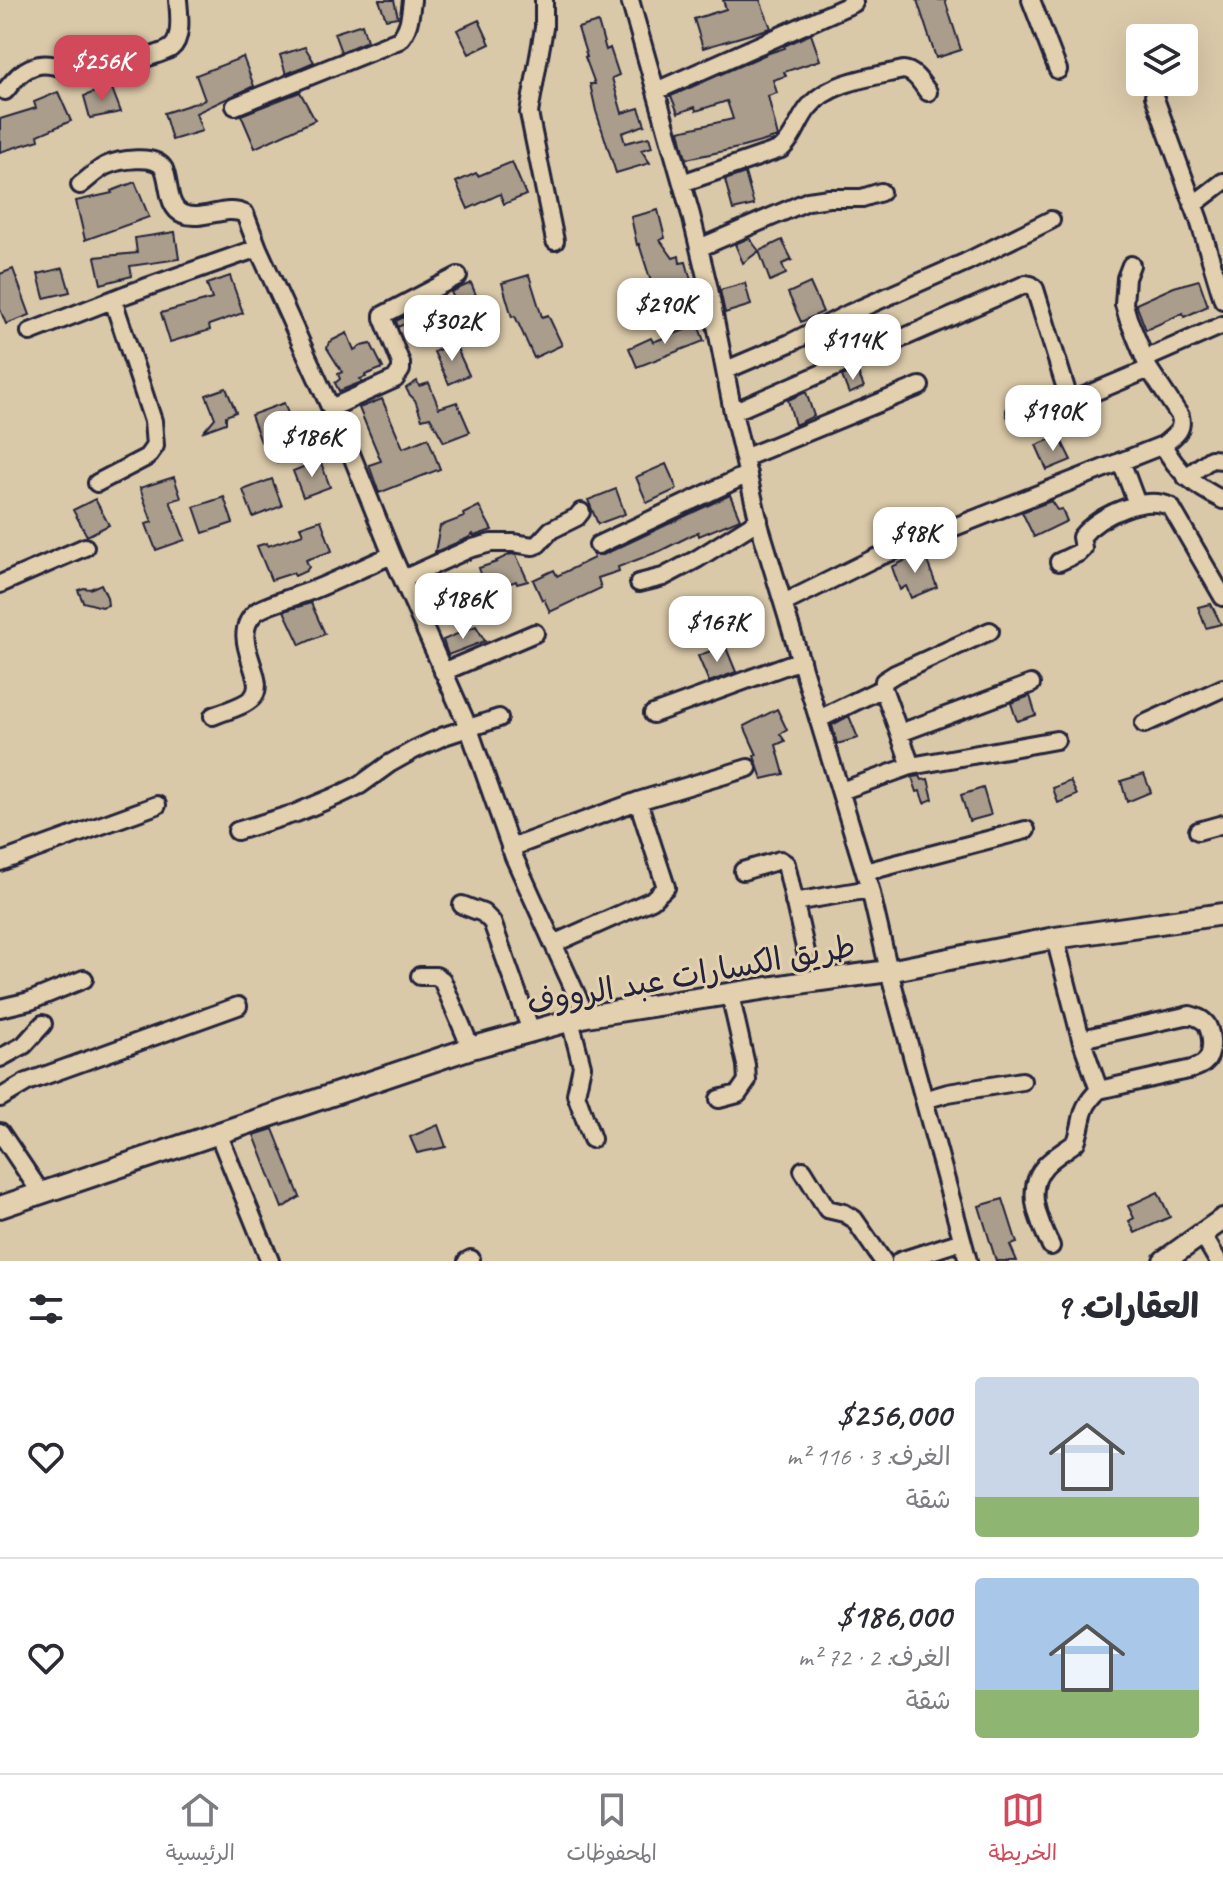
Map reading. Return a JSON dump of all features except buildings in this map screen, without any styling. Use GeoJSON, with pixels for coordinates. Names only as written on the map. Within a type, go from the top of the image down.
{"type":"FeatureCollection","features":[{"type":"Feature","properties":{"kind":"main road","name":"طريق الكسارات عبد الرووف"},"geometry":{"type":"LineString","coordinates":[[0,1207],[471,1048],[578,1018],[889,971],[1055,938],[1223,914]]}},
{"type":"Feature","properties":{"kind":"main road"},"geometry":{"type":"LineString","coordinates":[[1164,1261],[1223,1219]]}},
{"type":"Feature","properties":{"kind":"street"},"geometry":{"type":"LineString","coordinates":[[5,91],[18,76],[35,66],[50,64],[91,74],[171,48],[177,40],[180,17],[178,0]]}},
{"type":"Feature","properties":{"kind":"street"},"geometry":{"type":"LineString","coordinates":[[235,106],[399,40],[408,25],[412,0]]}},
{"type":"Feature","properties":{"kind":"street"},"geometry":{"type":"LineString","coordinates":[[544,0],[544,28],[529,113],[555,241]]}},
{"type":"Feature","properties":{"kind":"street"},"geometry":{"type":"LineString","coordinates":[[630,0],[699,248],[759,520],[870,889],[889,971],[968,1261]]}},
{"type":"Feature","properties":{"kind":"street"},"geometry":{"type":"LineString","coordinates":[[1031,0],[1058,70]]}},
{"type":"Feature","properties":{"kind":"street"},"geometry":{"type":"LineString","coordinates":[[656,91],[854,3]]}},
{"type":"Feature","properties":{"kind":"street"},"geometry":{"type":"LineString","coordinates":[[682,183],[781,149],[789,142],[817,98],[843,85],[908,70],[928,92]]}},
{"type":"Feature","properties":{"kind":"street"},"geometry":{"type":"LineString","coordinates":[[1154,96],[1223,300]]}},
{"type":"Feature","properties":{"kind":"street"},"geometry":{"type":"LineString","coordinates":[[80,185],[105,167],[124,161],[149,159],[159,162],[164,169],[178,212],[188,216],[239,211],[245,214],[469,729],[510,848],[553,944],[578,1018],[582,1066],[576,1094],[592,1139]]}},
{"type":"Feature","properties":{"kind":"street"},"geometry":{"type":"LineString","coordinates":[[1193,205],[1223,182]]}},
{"type":"Feature","properties":{"kind":"street"},"geometry":{"type":"LineString","coordinates":[[699,248],[808,201],[862,198],[881,192]]}},
{"type":"Feature","properties":{"kind":"street"},"geometry":{"type":"LineString","coordinates":[[726,370],[966,262],[1051,220]]}},
{"type":"Feature","properties":{"kind":"street"},"geometry":{"type":"LineString","coordinates":[[30,332],[258,248]]}},
{"type":"Feature","properties":{"kind":"street"},"geometry":{"type":"LineString","coordinates":[[784,603],[873,559],[1163,445],[1179,432],[1182,423],[1180,416],[1147,364],[1128,318],[1124,304],[1126,278],[1131,265]]}},
{"type":"Feature","properties":{"kind":"street"},"geometry":{"type":"LineString","coordinates":[[331,408],[395,379],[401,370],[383,318],[386,312],[458,276]]}},
{"type":"Feature","properties":{"kind":"street"},"geometry":{"type":"LineString","coordinates":[[733,412],[1026,284],[1035,289],[1070,402],[1223,325]]}},
{"type":"Feature","properties":{"kind":"street"},"geometry":{"type":"LineString","coordinates":[[97,483],[147,457],[155,446],[153,421],[113,300]]}},
{"type":"Feature","properties":{"kind":"street"},"geometry":{"type":"LineString","coordinates":[[598,545],[746,466],[920,386]]}},
{"type":"Feature","properties":{"kind":"street"},"geometry":{"type":"LineString","coordinates":[[1016,412],[1066,393]]}},
{"type":"Feature","properties":{"kind":"street"},"geometry":{"type":"LineString","coordinates":[[1163,445],[1186,477],[1207,493],[1223,500]]}},
{"type":"Feature","properties":{"kind":"street"},"geometry":{"type":"LineString","coordinates":[[1186,477],[1211,459],[1223,460]]}},
{"type":"Feature","properties":{"kind":"street"},"geometry":{"type":"LineString","coordinates":[[1121,461],[1137,504]]}},
{"type":"Feature","properties":{"kind":"street"},"geometry":{"type":"LineString","coordinates":[[1059,562],[1083,548],[1081,537],[1095,522],[1137,504],[1157,502],[1171,507],[1223,597]]}},
{"type":"Feature","properties":{"kind":"street"},"geometry":{"type":"LineString","coordinates":[[403,579],[469,549],[491,543],[533,546],[551,530],[581,512]]}},
{"type":"Feature","properties":{"kind":"street"},"geometry":{"type":"LineString","coordinates":[[639,583],[663,577],[759,520]]}},
{"type":"Feature","properties":{"kind":"street"},"geometry":{"type":"LineString","coordinates":[[0,584],[85,547]]}},
{"type":"Feature","properties":{"kind":"street"},"geometry":{"type":"LineString","coordinates":[[213,716],[251,700],[257,691],[244,643],[249,621],[257,611],[392,555]]}},
{"type":"Feature","properties":{"kind":"street"},"geometry":{"type":"LineString","coordinates":[[911,766],[883,688],[884,681],[990,631]]}},
{"type":"Feature","properties":{"kind":"street"},"geometry":{"type":"LineString","coordinates":[[443,672],[535,633]]}},
{"type":"Feature","properties":{"kind":"street"},"geometry":{"type":"LineString","coordinates":[[653,714],[801,660]]}},
{"type":"Feature","properties":{"kind":"street"},"geometry":{"type":"LineString","coordinates":[[900,733],[1031,684]]}},
{"type":"Feature","properties":{"kind":"street"},"geometry":{"type":"LineString","coordinates":[[819,719],[883,688]]}},
{"type":"Feature","properties":{"kind":"street"},"geometry":{"type":"LineString","coordinates":[[1144,724],[1223,688]]}},
{"type":"Feature","properties":{"kind":"street"},"geometry":{"type":"LineString","coordinates":[[237,831],[296,813],[360,785],[414,750],[444,736],[499,718]]}},
{"type":"Feature","properties":{"kind":"street"},"geometry":{"type":"LineString","coordinates":[[841,791],[911,766],[1056,740]]}},
{"type":"Feature","properties":{"kind":"street"},"geometry":{"type":"LineString","coordinates":[[510,848],[638,801],[748,768]]}},
{"type":"Feature","properties":{"kind":"street"},"geometry":{"type":"LineString","coordinates":[[553,944],[652,900],[666,887],[638,801]]}},
{"type":"Feature","properties":{"kind":"street"},"geometry":{"type":"LineString","coordinates":[[0,862],[157,805]]}},
{"type":"Feature","properties":{"kind":"street"},"geometry":{"type":"LineString","coordinates":[[1198,831],[1223,824]]}},
{"type":"Feature","properties":{"kind":"street"},"geometry":{"type":"LineString","coordinates":[[865,872],[1026,830]]}},
{"type":"Feature","properties":{"kind":"street"},"geometry":{"type":"LineString","coordinates":[[743,871],[780,860],[786,864],[806,952]]}},
{"type":"Feature","properties":{"kind":"street"},"geometry":{"type":"LineString","coordinates":[[794,902],[870,889]]}},
{"type":"Feature","properties":{"kind":"street"},"geometry":{"type":"LineString","coordinates":[[462,905],[483,913],[492,922],[531,1031]]}},
{"type":"Feature","properties":{"kind":"street"},"geometry":{"type":"LineString","coordinates":[[1055,938],[1081,1039],[1099,1090]]}},
{"type":"Feature","properties":{"kind":"street"},"geometry":{"type":"LineString","coordinates":[[420,976],[436,976],[442,980],[471,1048]]}},
{"type":"Feature","properties":{"kind":"street"},"geometry":{"type":"LineString","coordinates":[[0,1008],[30,1001],[84,979]]}},
{"type":"Feature","properties":{"kind":"street"},"geometry":{"type":"LineString","coordinates":[[719,1099],[738,1094],[747,1081],[730,994]]}},
{"type":"Feature","properties":{"kind":"street"},"geometry":{"type":"LineString","coordinates":[[0,1098],[38,1078],[238,1006]]}},
{"type":"Feature","properties":{"kind":"street"},"geometry":{"type":"LineString","coordinates":[[1051,1246],[1033,1192],[1041,1170],[1076,1142],[1081,1116],[1088,1101],[1099,1090],[1192,1069],[1205,1063],[1211,1041],[1206,1024],[1190,1015],[1081,1039]]}},
{"type":"Feature","properties":{"kind":"street"},"geometry":{"type":"LineString","coordinates":[[0,1058],[24,1045],[43,1024]]}},
{"type":"Feature","properties":{"kind":"street"},"geometry":{"type":"LineString","coordinates":[[924,1100],[1022,1081]]}},
{"type":"Feature","properties":{"kind":"street"},"geometry":{"type":"LineString","coordinates":[[0,1132],[41,1193]]}},
{"type":"Feature","properties":{"kind":"street"},"geometry":{"type":"LineString","coordinates":[[218,1133],[270,1261]]}},
{"type":"Feature","properties":{"kind":"street"},"geometry":{"type":"LineString","coordinates":[[803,1170],[827,1209],[854,1219],[883,1261]]}},
{"type":"Feature","properties":{"kind":"street"},"geometry":{"type":"LineString","coordinates":[[1202,1234],[1218,1261]]}},
{"type":"Feature","properties":{"kind":"street"},"geometry":{"type":"LineString","coordinates":[[900,1261],[962,1241]]}}]}
